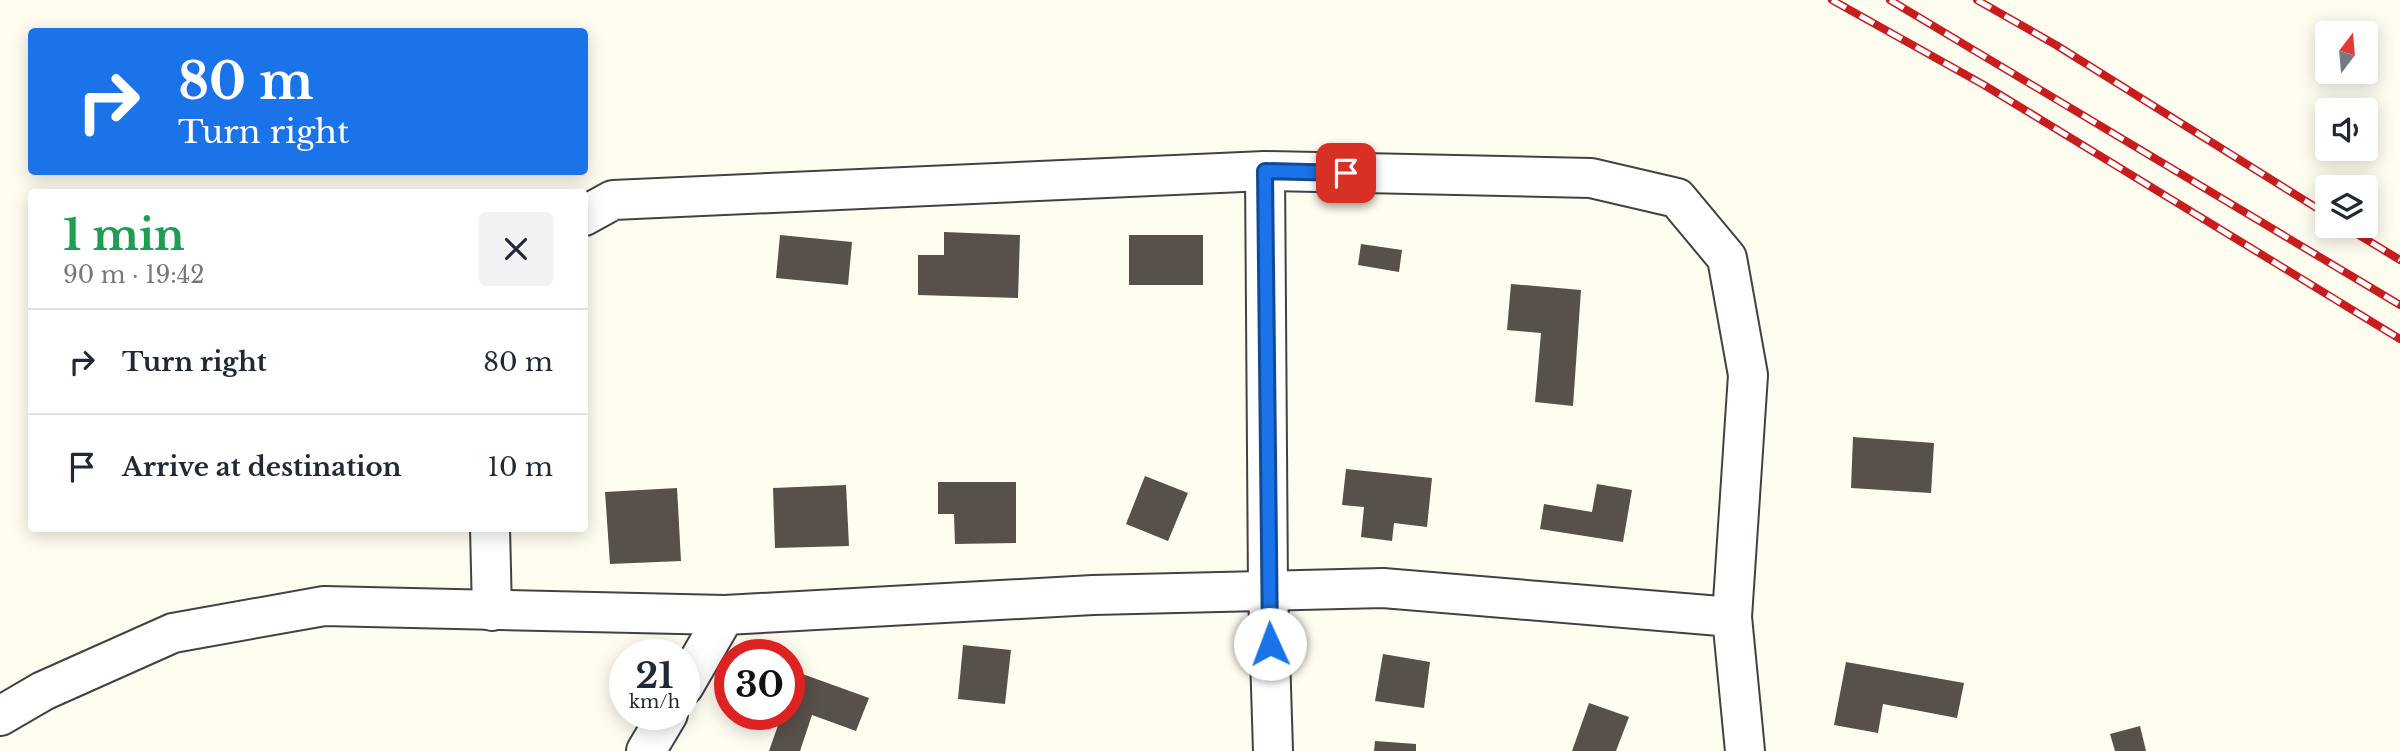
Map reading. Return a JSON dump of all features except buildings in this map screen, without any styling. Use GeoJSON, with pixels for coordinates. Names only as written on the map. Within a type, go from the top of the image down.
{"type":"FeatureCollection","features":[{"type":"Feature","properties":{"kind":"street"},"geometry":{"type":"LineString","coordinates":[[1265,171],[1268,591],[1273,751]]}},
{"type":"Feature","properties":{"kind":"street"},"geometry":{"type":"LineString","coordinates":[[588,214],[613,200],[1265,171],[1591,178],[1677,198],[1727,258],[1748,374],[1732,617],[1745,751]]}},
{"type":"Feature","properties":{"kind":"street"},"geometry":{"type":"LineString","coordinates":[[490,532],[492,611]]}},
{"type":"Feature","properties":{"kind":"street"},"geometry":{"type":"LineString","coordinates":[[0,716],[43,691],[173,633],[324,606],[725,615],[1093,595],[1383,588],[1732,617]]}},
{"type":"Feature","properties":{"kind":"street"},"geometry":{"type":"LineString","coordinates":[[700,658],[725,615]]}},
{"type":"Feature","properties":{"kind":"street"},"geometry":{"type":"LineString","coordinates":[[646,751],[658,730]]}},
{"type":"Feature","properties":{"kind":"railway"},"geometry":{"type":"LineString","coordinates":[[1832,0],[1984,85],[2400,339]]}},
{"type":"Feature","properties":{"kind":"railway"},"geometry":{"type":"LineString","coordinates":[[1890,0],[2400,305]]}},
{"type":"Feature","properties":{"kind":"railway"},"geometry":{"type":"LineString","coordinates":[[1977,0],[2056,45],[2315,207]]}},
{"type":"Feature","properties":{"kind":"railway"},"geometry":{"type":"LineString","coordinates":[[2364,238],[2400,260]]}},
{"type":"Feature","properties":{"kind":"route"},"geometry":{"type":"LineString","coordinates":[[1270,644],[1265,171],[1346,173]]}}]}
